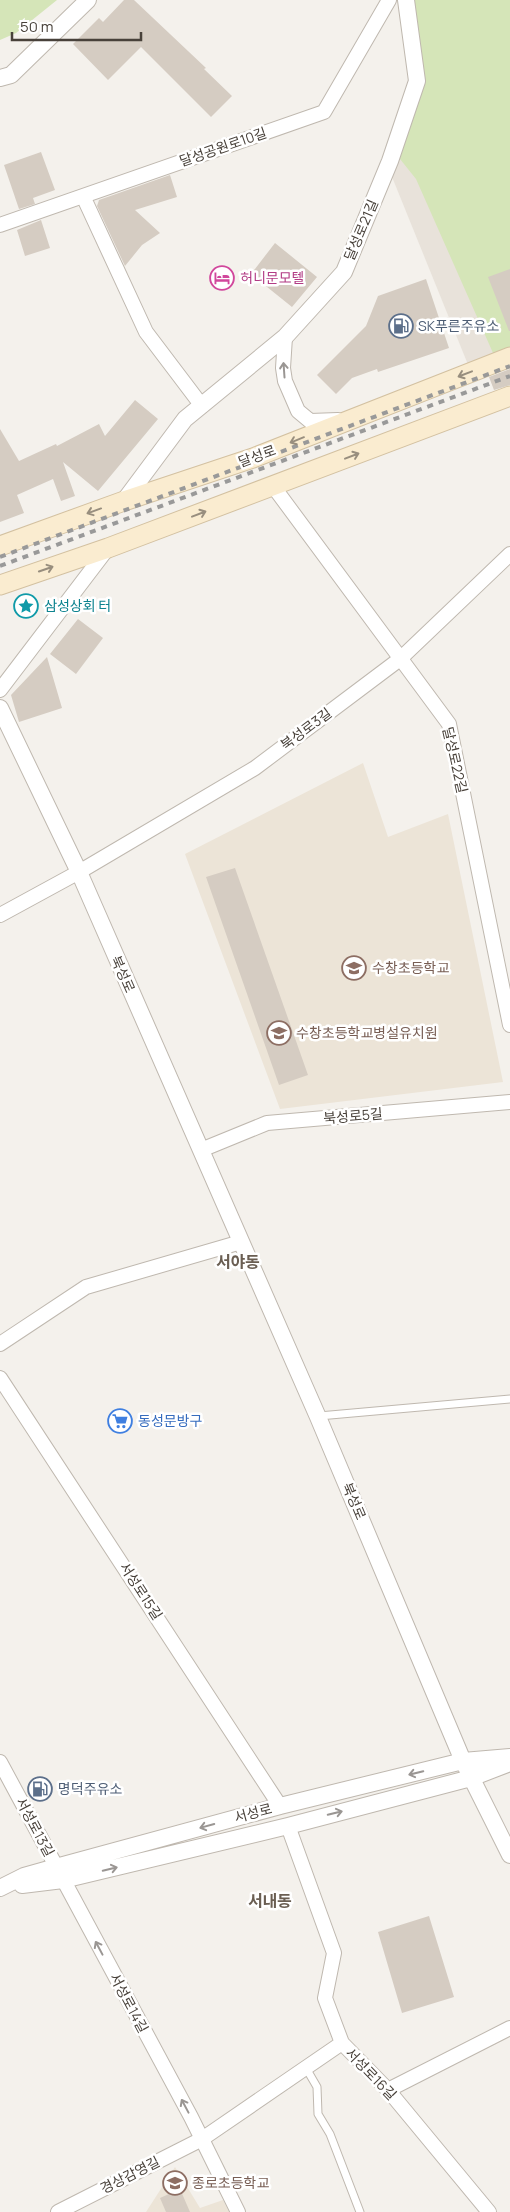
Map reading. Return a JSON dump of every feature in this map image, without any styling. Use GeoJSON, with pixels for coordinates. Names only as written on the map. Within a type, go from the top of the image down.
{"type":"FeatureCollection","features":[{"type":"Feature","properties":{"kind":"main road","name":"달성로"},"geometry":{"type":"LineString","coordinates":[[0,546],[124,501],[253,458],[510,356]]}},
{"type":"Feature","properties":{"kind":"main road"},"geometry":{"type":"LineString","coordinates":[[0,585],[108,548],[510,396]]}},
{"type":"Feature","properties":{"kind":"street"},"geometry":{"type":"LineString","coordinates":[[0,78],[11,75],[88,0]]}},
{"type":"Feature","properties":{"kind":"street","name":"달성공원로10길"},"geometry":{"type":"LineString","coordinates":[[0,225],[324,112],[389,0]]}},
{"type":"Feature","properties":{"kind":"street","name":"달성로21길"},"geometry":{"type":"LineString","coordinates":[[124,501],[185,419],[285,337],[344,272],[390,161],[418,81],[406,0]]}},
{"type":"Feature","properties":{"kind":"street"},"geometry":{"type":"LineString","coordinates":[[83,196],[146,332],[202,406]]}},
{"type":"Feature","properties":{"kind":"street"},"geometry":{"type":"LineString","coordinates":[[285,337],[283,368],[285,381],[298,411],[310,421],[352,419]]}},
{"type":"Feature","properties":{"kind":"street","name":"달성로22길"},"geometry":{"type":"LineString","coordinates":[[273,486],[449,724],[510,1025]]}},
{"type":"Feature","properties":{"kind":"street"},"geometry":{"type":"LineString","coordinates":[[0,690],[108,548]]}},
{"type":"Feature","properties":{"kind":"street","name":"북성로3길"},"geometry":{"type":"LineString","coordinates":[[0,915],[78,872],[255,768],[400,659],[510,554]]}},
{"type":"Feature","properties":{"kind":"street","name":"북성로"},"geometry":{"type":"LineString","coordinates":[[0,708],[78,872],[201,1150],[318,1416],[471,1778]]}},
{"type":"Feature","properties":{"kind":"street","name":"북성로5길"},"geometry":{"type":"LineString","coordinates":[[201,1150],[267,1123],[510,1102]]}},
{"type":"Feature","properties":{"kind":"street"},"geometry":{"type":"LineString","coordinates":[[0,1344],[86,1287],[241,1242]]}},
{"type":"Feature","properties":{"kind":"street","name":"서성로15길"},"geometry":{"type":"LineString","coordinates":[[0,1378],[280,1806]]}},
{"type":"Feature","properties":{"kind":"street","name":"서성로"},"geometry":{"type":"LineString","coordinates":[[59,1873],[280,1806],[463,1761],[510,1757]]}},
{"type":"Feature","properties":{"kind":"street","name":"서성로13길"},"geometry":{"type":"LineString","coordinates":[[0,1762],[59,1873]]}},
{"type":"Feature","properties":{"kind":"street","name":"서성로"},"geometry":{"type":"LineString","coordinates":[[1,1888],[24,1876],[59,1873],[288,1826],[471,1778],[510,1763]]}},
{"type":"Feature","properties":{"kind":"street"},"geometry":{"type":"LineString","coordinates":[[471,1778],[510,1855]]}},
{"type":"Feature","properties":{"kind":"street","name":"서성로16길"},"geometry":{"type":"LineString","coordinates":[[288,1826],[334,1954],[325,1998],[342,2043],[388,2090],[489,2212]]}},
{"type":"Feature","properties":{"kind":"street","name":"서성로14길"},"geometry":{"type":"LineString","coordinates":[[59,1873],[202,2139],[238,2212]]}},
{"type":"Feature","properties":{"kind":"street"},"geometry":{"type":"LineString","coordinates":[[388,2090],[510,2028]]}},
{"type":"Feature","properties":{"kind":"street"},"geometry":{"type":"LineString","coordinates":[[202,2139],[342,2043]]}},
{"type":"Feature","properties":{"kind":"street","name":"경상감영길"},"geometry":{"type":"LineString","coordinates":[[58,2212],[202,2139]]}},
{"type":"Feature","properties":{"kind":"lane"},"geometry":{"type":"LineString","coordinates":[[318,1416],[510,1398]]}},
{"type":"Feature","properties":{"kind":"lane"},"geometry":{"type":"LineString","coordinates":[[306,2068],[317,2087],[318,2114],[330,2134],[360,2212]]}},
{"type":"Feature","properties":{"kind":"shaded area"},"geometry":{"type":"Polygon","coordinates":[[[510,0],[510,356],[471,372],[388,167],[510,0]]]}},
{"type":"Feature","properties":{"kind":"shaded area","name":"수창초등학교"},"geometry":{"type":"Polygon","coordinates":[[[363,763],[388,837],[448,814],[503,1082],[280,1109],[185,854],[363,763]]]}},
{"type":"Feature","properties":{"kind":"shaded area","name":"종로초등학교"},"geometry":{"type":"Polygon","coordinates":[[[175,2167],[200,2208],[223,2200],[229,2212],[146,2212],[175,2167]]]}},
{"type":"Feature","properties":{"kind":"green space"},"geometry":{"type":"Polygon","coordinates":[[[0,0],[57,0],[16,33],[0,40],[0,0]]]}},
{"type":"Feature","properties":{"kind":"green space"},"geometry":{"type":"Polygon","coordinates":[[[406,0],[510,0],[510,356],[497,362],[416,179],[400,159],[395,149],[417,81],[406,0]]]}},
{"type":"Feature","properties":{"kind":"building"},"geometry":{"type":"Polygon","coordinates":[[[124,0],[134,0],[206,68],[204,69],[232,96],[211,117],[141,47],[108,80],[73,44],[99,18],[103,22],[124,0]]]}},
{"type":"Feature","properties":{"kind":"building"},"geometry":{"type":"Polygon","coordinates":[[[41,152],[55,190],[33,198],[35,204],[19,209],[4,165],[41,152]]]}},
{"type":"Feature","properties":{"kind":"building"},"geometry":{"type":"Polygon","coordinates":[[[170,175],[177,197],[135,210],[160,233],[142,245],[125,266],[97,206],[99,200],[170,175]]]}},
{"type":"Feature","properties":{"kind":"building"},"geometry":{"type":"Polygon","coordinates":[[[41,220],[50,248],[25,256],[17,230],[41,220]]]}},
{"type":"Feature","properties":{"kind":"building"},"geometry":{"type":"Polygon","coordinates":[[[275,243],[317,277],[292,307],[251,274],[275,243]]]}},
{"type":"Feature","properties":{"kind":"building"},"geometry":{"type":"Polygon","coordinates":[[[510,269],[510,331],[509,331],[488,277],[510,269]]]}},
{"type":"Feature","properties":{"kind":"building"},"geometry":{"type":"Polygon","coordinates":[[[426,279],[449,348],[378,372],[377,369],[352,378],[336,394],[317,375],[366,326],[378,296],[426,279]]]}},
{"type":"Feature","properties":{"kind":"building"},"geometry":{"type":"Polygon","coordinates":[[[510,369],[510,385],[494,390],[489,377],[510,369]]]}},
{"type":"Feature","properties":{"kind":"building"},"geometry":{"type":"Polygon","coordinates":[[[135,400],[158,419],[98,491],[63,462],[75,496],[61,501],[53,479],[17,495],[24,513],[0,522],[0,429],[19,461],[56,444],[57,446],[99,424],[105,436],[135,400]]]}},
{"type":"Feature","properties":{"kind":"building"},"geometry":{"type":"Polygon","coordinates":[[[78,619],[103,638],[76,674],[50,654],[78,619]]]}},
{"type":"Feature","properties":{"kind":"building"},"geometry":{"type":"Polygon","coordinates":[[[47,657],[62,708],[19,722],[11,695],[47,657]]]}},
{"type":"Feature","properties":{"kind":"building"},"geometry":{"type":"Polygon","coordinates":[[[235,868],[308,1075],[279,1085],[206,877],[235,868]]]}},
{"type":"Feature","properties":{"kind":"building"},"geometry":{"type":"Polygon","coordinates":[[[429,1916],[454,1997],[402,2013],[378,1932],[429,1916]]]}},
{"type":"Feature","properties":{"kind":"building"},"geometry":{"type":"Polygon","coordinates":[[[180,2189],[190,2212],[166,2212],[160,2198],[180,2189]]]}},
{"type":"Feature","properties":{"kind":"railway"},"geometry":{"type":"LineString","coordinates":[[0,557],[510,366]]}},
{"type":"Feature","properties":{"kind":"railway"},"geometry":{"type":"LineString","coordinates":[[0,566],[510,376]]}},
{"type":"Feature","properties":{"kind":"place","name":"허니문모텔"},"geometry":{"type":"Point","coordinates":[222,278]}},
{"type":"Feature","properties":{"kind":"place","name":"SK푸른주유소"},"geometry":{"type":"Point","coordinates":[401,326]}},
{"type":"Feature","properties":{"kind":"place","name":"삼성상회 터"},"geometry":{"type":"Point","coordinates":[26,606]}},
{"type":"Feature","properties":{"kind":"place","name":"수창초등학교"},"geometry":{"type":"Point","coordinates":[354,968]}},
{"type":"Feature","properties":{"kind":"place","name":"수창초등학교병설유치원"},"geometry":{"type":"Point","coordinates":[279,1033]}},
{"type":"Feature","properties":{"kind":"place","name":"동성문방구"},"geometry":{"type":"Point","coordinates":[120,1421]}},
{"type":"Feature","properties":{"kind":"place","name":"명덕주유소"},"geometry":{"type":"Point","coordinates":[40,1789]}},
{"type":"Feature","properties":{"kind":"place","name":"종로초등학교"},"geometry":{"type":"Point","coordinates":[175,2183]}},
{"type":"Feature","properties":{"kind":"district","name":"서야동"},"geometry":{"type":"Point","coordinates":[238,1262]}},
{"type":"Feature","properties":{"kind":"district","name":"서내동"},"geometry":{"type":"Point","coordinates":[270,1901]}}]}
